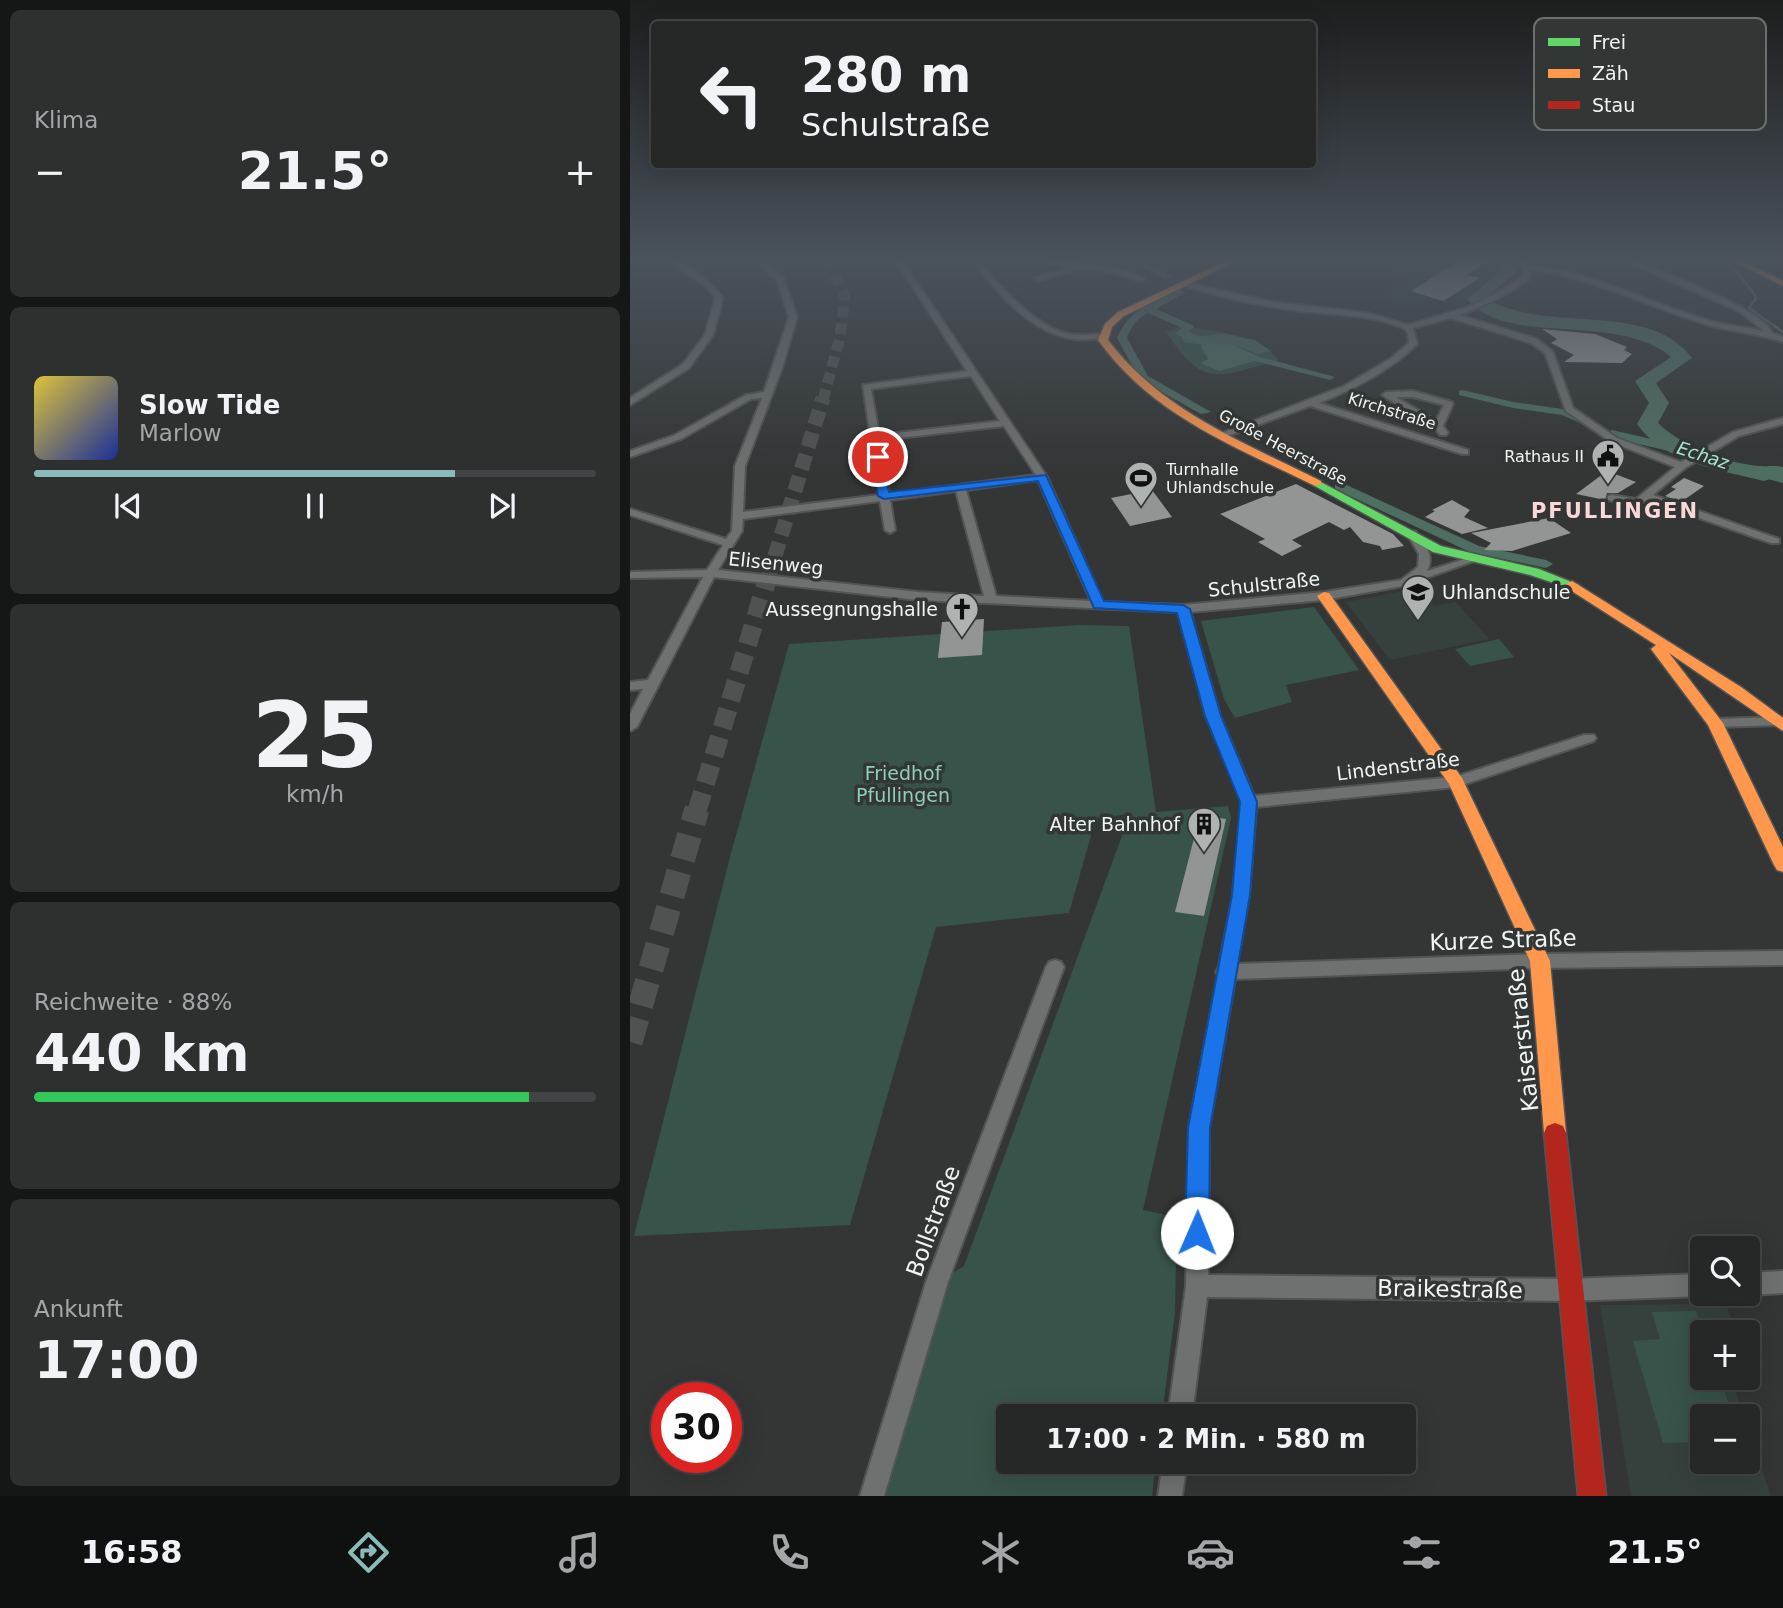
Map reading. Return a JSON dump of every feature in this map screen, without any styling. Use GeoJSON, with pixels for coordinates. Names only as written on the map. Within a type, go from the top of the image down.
{"type":"FeatureCollection","features":[{"type":"Feature","properties":{"kind":"main road"},"geometry":{"type":"LineString","coordinates":[[1103,336],[1106,330]]}},
{"type":"Feature","properties":{"kind":"main road","name":"Große Heerstraße"},"geometry":{"type":"LineString","coordinates":[[1103,336],[1114,360],[1134,379],[1222,435],[1437,549],[1468,561],[1532,572],[1566,582],[1602,600],[1648,636]]}},
{"type":"Feature","properties":{"kind":"main road","name":"Kaiserstraße"},"geometry":{"type":"LineString","coordinates":[[1324,596],[1456,782],[1540,961],[1569,1290],[1592,1496]]}},
{"type":"Feature","properties":{"kind":"main road"},"geometry":{"type":"LineString","coordinates":[[1648,636],[1782,723]]}},
{"type":"Feature","properties":{"kind":"main road"},"geometry":{"type":"LineString","coordinates":[[1648,636],[1715,723],[1735,770],[1783,864]]}},
{"type":"Feature","properties":{"kind":"street"},"geometry":{"type":"LineString","coordinates":[[630,402],[686,366],[710,330]]}},
{"type":"Feature","properties":{"kind":"street"},"geometry":{"type":"LineString","coordinates":[[630,727],[651,684],[737,531],[740,466],[789,330]]}},
{"type":"Feature","properties":{"kind":"street"},"geometry":{"type":"LineString","coordinates":[[944,330],[1042,477],[1099,605]]}},
{"type":"Feature","properties":{"kind":"street"},"geometry":{"type":"LineString","coordinates":[[1055,330],[1064,335],[1103,336]]}},
{"type":"Feature","properties":{"kind":"street"},"geometry":{"type":"LineString","coordinates":[[1222,435],[1309,403],[1378,372],[1413,344],[1410,330]]}},
{"type":"Feature","properties":{"kind":"street"},"geometry":{"type":"LineString","coordinates":[[1500,330],[1517,335],[1549,352],[1569,409],[1614,440],[1682,466]]}},
{"type":"Feature","properties":{"kind":"street"},"geometry":{"type":"LineString","coordinates":[[1755,330],[1769,332],[1783,340]]}},
{"type":"Feature","properties":{"kind":"street"},"geometry":{"type":"LineString","coordinates":[[890,530],[866,388],[874,384],[972,373]]}},
{"type":"Feature","properties":{"kind":"street"},"geometry":{"type":"LineString","coordinates":[[630,454],[678,437],[748,397],[768,394]]}},
{"type":"Feature","properties":{"kind":"street"},"geometry":{"type":"LineString","coordinates":[[1438,426],[1448,404],[1413,394],[1386,396],[1438,426],[1445,435],[1439,442]]}},
{"type":"Feature","properties":{"kind":"street","name":"Kirchstraße"},"geometry":{"type":"LineString","coordinates":[[1309,403],[1465,452]]}},
{"type":"Feature","properties":{"kind":"street"},"geometry":{"type":"LineString","coordinates":[[1642,505],[1682,466],[1736,434],[1783,421]]}},
{"type":"Feature","properties":{"kind":"street"},"geometry":{"type":"LineString","coordinates":[[874,438],[1008,423]]}},
{"type":"Feature","properties":{"kind":"street"},"geometry":{"type":"LineString","coordinates":[[738,516],[1042,477]]}},
{"type":"Feature","properties":{"kind":"street"},"geometry":{"type":"LineString","coordinates":[[961,489],[991,600]]}},
{"type":"Feature","properties":{"kind":"street"},"geometry":{"type":"LineString","coordinates":[[1612,498],[1775,541]]}},
{"type":"Feature","properties":{"kind":"street"},"geometry":{"type":"LineString","coordinates":[[630,512],[730,544]]}},
{"type":"Feature","properties":{"kind":"street"},"geometry":{"type":"LineString","coordinates":[[1403,583],[1424,568],[1425,554],[1412,534]]}},
{"type":"Feature","properties":{"kind":"street","name":"Schulstraße"},"geometry":{"type":"LineString","coordinates":[[918,596],[1183,609],[1324,596],[1403,583],[1468,561]]}},
{"type":"Feature","properties":{"kind":"street","name":"Elisenweg"},"geometry":{"type":"LineString","coordinates":[[630,575],[712,573],[918,596]]}},
{"type":"Feature","properties":{"kind":"street"},"geometry":{"type":"LineString","coordinates":[[1182,1404],[1197,1286],[1199,1128],[1241,895],[1249,802],[1213,716],[1183,609]]}},
{"type":"Feature","properties":{"kind":"street"},"geometry":{"type":"LineString","coordinates":[[630,686],[651,684]]}},
{"type":"Feature","properties":{"kind":"street"},"geometry":{"type":"LineString","coordinates":[[1715,723],[1782,723]]}},
{"type":"Feature","properties":{"kind":"street","name":"Lindenstraße"},"geometry":{"type":"LineString","coordinates":[[1249,802],[1456,782],[1589,738]]}},
{"type":"Feature","properties":{"kind":"street","name":"Kurze Straße"},"geometry":{"type":"LineString","coordinates":[[1225,972],[1540,961],[1783,958]]}},
{"type":"Feature","properties":{"kind":"street","name":"Bollstraße"},"geometry":{"type":"LineString","coordinates":[[873,1496],[937,1282],[1055,967]]}},
{"type":"Feature","properties":{"kind":"street"},"geometry":{"type":"LineString","coordinates":[[1760,1283],[1783,1282]]}},
{"type":"Feature","properties":{"kind":"street","name":"Braikestraße"},"geometry":{"type":"LineString","coordinates":[[1197,1286],[1569,1290],[1690,1285]]}},
{"type":"Feature","properties":{"kind":"street"},"geometry":{"type":"LineString","coordinates":[[1170,1496],[1173,1474]]}},
{"type":"Feature","properties":{"kind":"shaded area"},"geometry":{"type":"Polygon","coordinates":[[[1226,334],[1255,340],[1271,351],[1258,354],[1239,347],[1184,343],[1182,337],[1226,334]]]}},
{"type":"Feature","properties":{"kind":"shaded area"},"geometry":{"type":"Polygon","coordinates":[[[1231,344],[1258,356],[1255,361],[1219,371],[1200,363],[1208,359],[1201,347],[1203,345],[1231,344]]]}},
{"type":"Feature","properties":{"kind":"shaded area","name":"Uhlandschule"},"geometry":{"type":"Polygon","coordinates":[[[1418,588],[1434,606],[1456,602],[1489,639],[1390,660],[1346,602],[1418,588]]]}},
{"type":"Feature","properties":{"kind":"shaded area"},"geometry":{"type":"Polygon","coordinates":[[[1600,1305],[1726,1306],[1732,1320],[1690,1320],[1690,1390],[1735,1390],[1740,1404],[1690,1404],[1690,1474],[1760,1474],[1760,1463],[1771,1496],[1631,1496],[1600,1305]]]}},
{"type":"Feature","properties":{"kind":"green space"},"geometry":{"type":"Polygon","coordinates":[[[1209,330],[1235,335],[1258,344],[1279,360],[1241,371],[1214,374],[1192,364],[1166,332],[1209,330]]]}},
{"type":"Feature","properties":{"kind":"green space"},"geometry":{"type":"Polygon","coordinates":[[[1314,607],[1359,670],[1286,685],[1292,702],[1235,718],[1224,699],[1201,621],[1314,607]]]}},
{"type":"Feature","properties":{"kind":"green space","name":"Friedhof Pfullingen"},"geometry":{"type":"Polygon","coordinates":[[[1079,625],[1129,626],[1156,812],[1228,806],[1231,818],[1143,1210],[1177,1217],[1175,1312],[1164,1404],[996,1404],[996,1474],[1155,1474],[1152,1496],[872,1496],[937,1282],[964,1266],[1130,814],[1096,818],[1069,913],[936,927],[850,1225],[634,1236],[730,857],[789,644],[1079,625]]]}},
{"type":"Feature","properties":{"kind":"green space"},"geometry":{"type":"Polygon","coordinates":[[[1499,639],[1514,657],[1470,666],[1455,649],[1499,639]]]}},
{"type":"Feature","properties":{"kind":"green space"},"geometry":{"type":"Polygon","coordinates":[[[1696,1311],[1699,1320],[1690,1320],[1690,1390],[1724,1390],[1729,1404],[1690,1404],[1690,1442],[1663,1443],[1633,1341],[1660,1339],[1652,1312],[1696,1311]]]}},
{"type":"Feature","properties":{"kind":"building"},"geometry":{"type":"Polygon","coordinates":[[[1543,330],[1595,334],[1627,347],[1624,350],[1632,354],[1622,363],[1564,362],[1574,355],[1551,343],[1557,339],[1543,330]]]}},
{"type":"Feature","properties":{"kind":"building","name":"Rathaus II"},"geometry":{"type":"Polygon","coordinates":[[[1607,471],[1636,482],[1618,493],[1607,493],[1605,500],[1576,494],[1607,471]]]}},
{"type":"Feature","properties":{"kind":"building"},"geometry":{"type":"Polygon","coordinates":[[[1684,478],[1704,486],[1681,502],[1665,496],[1676,489],[1671,487],[1684,478]]]}},
{"type":"Feature","properties":{"kind":"building"},"geometry":{"type":"Polygon","coordinates":[[[1296,484],[1393,534],[1404,546],[1382,550],[1380,546],[1363,542],[1350,527],[1344,530],[1329,522],[1292,540],[1302,546],[1282,556],[1258,542],[1265,539],[1220,514],[1296,484]]]}},
{"type":"Feature","properties":{"kind":"building","name":"Turnhalle Uhlandschule"},"geometry":{"type":"Polygon","coordinates":[[[1152,490],[1172,517],[1130,526],[1111,498],[1152,490]]]}},
{"type":"Feature","properties":{"kind":"building"},"geometry":{"type":"Polygon","coordinates":[[[1452,500],[1470,510],[1464,517],[1488,528],[1462,534],[1425,517],[1435,511],[1432,510],[1452,500]]]}},
{"type":"Feature","properties":{"kind":"building"},"geometry":{"type":"Polygon","coordinates":[[[1549,518],[1571,533],[1512,551],[1484,550],[1491,543],[1471,533],[1549,518]]]}},
{"type":"Feature","properties":{"kind":"building","name":"Aussegnungshalle"},"geometry":{"type":"Polygon","coordinates":[[[984,619],[982,655],[938,658],[942,622],[984,619]]]}},
{"type":"Feature","properties":{"kind":"building","name":"Alter Bahnhof"},"geometry":{"type":"Polygon","coordinates":[[[1200,815],[1226,819],[1204,916],[1175,912],[1200,815]]]}},
{"type":"Feature","properties":{"kind":"waterway"},"geometry":{"type":"LineString","coordinates":[[1125,330],[1122,338],[1144,378],[1205,412]]}},
{"type":"Feature","properties":{"kind":"waterway"},"geometry":{"type":"LineString","coordinates":[[1185,330],[1181,333],[1224,350],[1330,377]]}},
{"type":"Feature","properties":{"kind":"waterway","name":"Echaz"},"geometry":{"type":"LineString","coordinates":[[1625,330],[1665,343],[1683,358],[1645,381],[1659,403],[1647,424],[1658,435],[1685,451],[1717,462],[1764,474],[1773,471],[1783,474]]}},
{"type":"Feature","properties":{"kind":"waterway"},"geometry":{"type":"LineString","coordinates":[[1463,393],[1513,405],[1565,412],[1587,423]]}},
{"type":"Feature","properties":{"kind":"waterway"},"geometry":{"type":"LineString","coordinates":[[1612,434],[1678,449]]}},
{"type":"Feature","properties":{"kind":"waterway","name":"Echaz"},"geometry":{"type":"LineString","coordinates":[[1764,474],[1783,479]]}},
{"type":"Feature","properties":{"kind":"waterway"},"geometry":{"type":"LineString","coordinates":[[1340,486],[1475,549],[1546,564]]}},
{"type":"Feature","properties":{"kind":"tunnel"},"geometry":{"type":"LineString","coordinates":[[823,400],[841,330]]}},
{"type":"Feature","properties":{"kind":"tunnel"},"geometry":{"type":"LineString","coordinates":[[768,579],[823,398]]}},
{"type":"Feature","properties":{"kind":"tunnel"},"geometry":{"type":"LineString","coordinates":[[697,811],[768,577]]}},
{"type":"Feature","properties":{"kind":"tunnel"},"geometry":{"type":"LineString","coordinates":[[630,1042],[697,809]]}},
{"type":"Feature","properties":{"kind":"traffic: fast"},"geometry":{"type":"LineString","coordinates":[[1317,483],[1437,549],[1534,572],[1572,585]]}},
{"type":"Feature","properties":{"kind":"traffic: slow"},"geometry":{"type":"LineString","coordinates":[[1107,330],[1103,340],[1122,366],[1145,388],[1171,407],[1199,425],[1317,483]]}},
{"type":"Feature","properties":{"kind":"traffic: slow"},"geometry":{"type":"LineString","coordinates":[[1572,585],[1736,690],[1783,726]]}},
{"type":"Feature","properties":{"kind":"traffic: slow"},"geometry":{"type":"LineString","coordinates":[[1324,596],[1456,782],[1540,961],[1555,1133]]}},
{"type":"Feature","properties":{"kind":"traffic: slow"},"geometry":{"type":"LineString","coordinates":[[1658,649],[1715,723],[1783,865]]}},
{"type":"Feature","properties":{"kind":"traffic: jam"},"geometry":{"type":"LineString","coordinates":[[1555,1133],[1592,1496]]}},
{"type":"Feature","properties":{"kind":"place","name":"Rathaus II"},"geometry":{"type":"Point","coordinates":[1608,486]}},
{"type":"Feature","properties":{"kind":"place","name":"Turnhalle Uhlandschule"},"geometry":{"type":"Point","coordinates":[1141,508]}},
{"type":"Feature","properties":{"kind":"place","name":"Uhlandschule"},"geometry":{"type":"Point","coordinates":[1418,622]}},
{"type":"Feature","properties":{"kind":"place","name":"Aussegnungshalle"},"geometry":{"type":"Point","coordinates":[962,639]}},
{"type":"Feature","properties":{"kind":"place","name":"Alter Bahnhof"},"geometry":{"type":"Point","coordinates":[1204,854]}},
{"type":"Feature","properties":{"kind":"district","name":"PFULLINGEN"},"geometry":{"type":"Point","coordinates":[1615,511]}},
{"type":"Feature","properties":{"kind":"route"},"geometry":{"type":"LineString","coordinates":[[878,457],[884,496],[961,489],[1042,477],[1099,605],[1183,609],[1213,716],[1249,802],[1241,895],[1199,1128],[1197,1233]]}}]}
